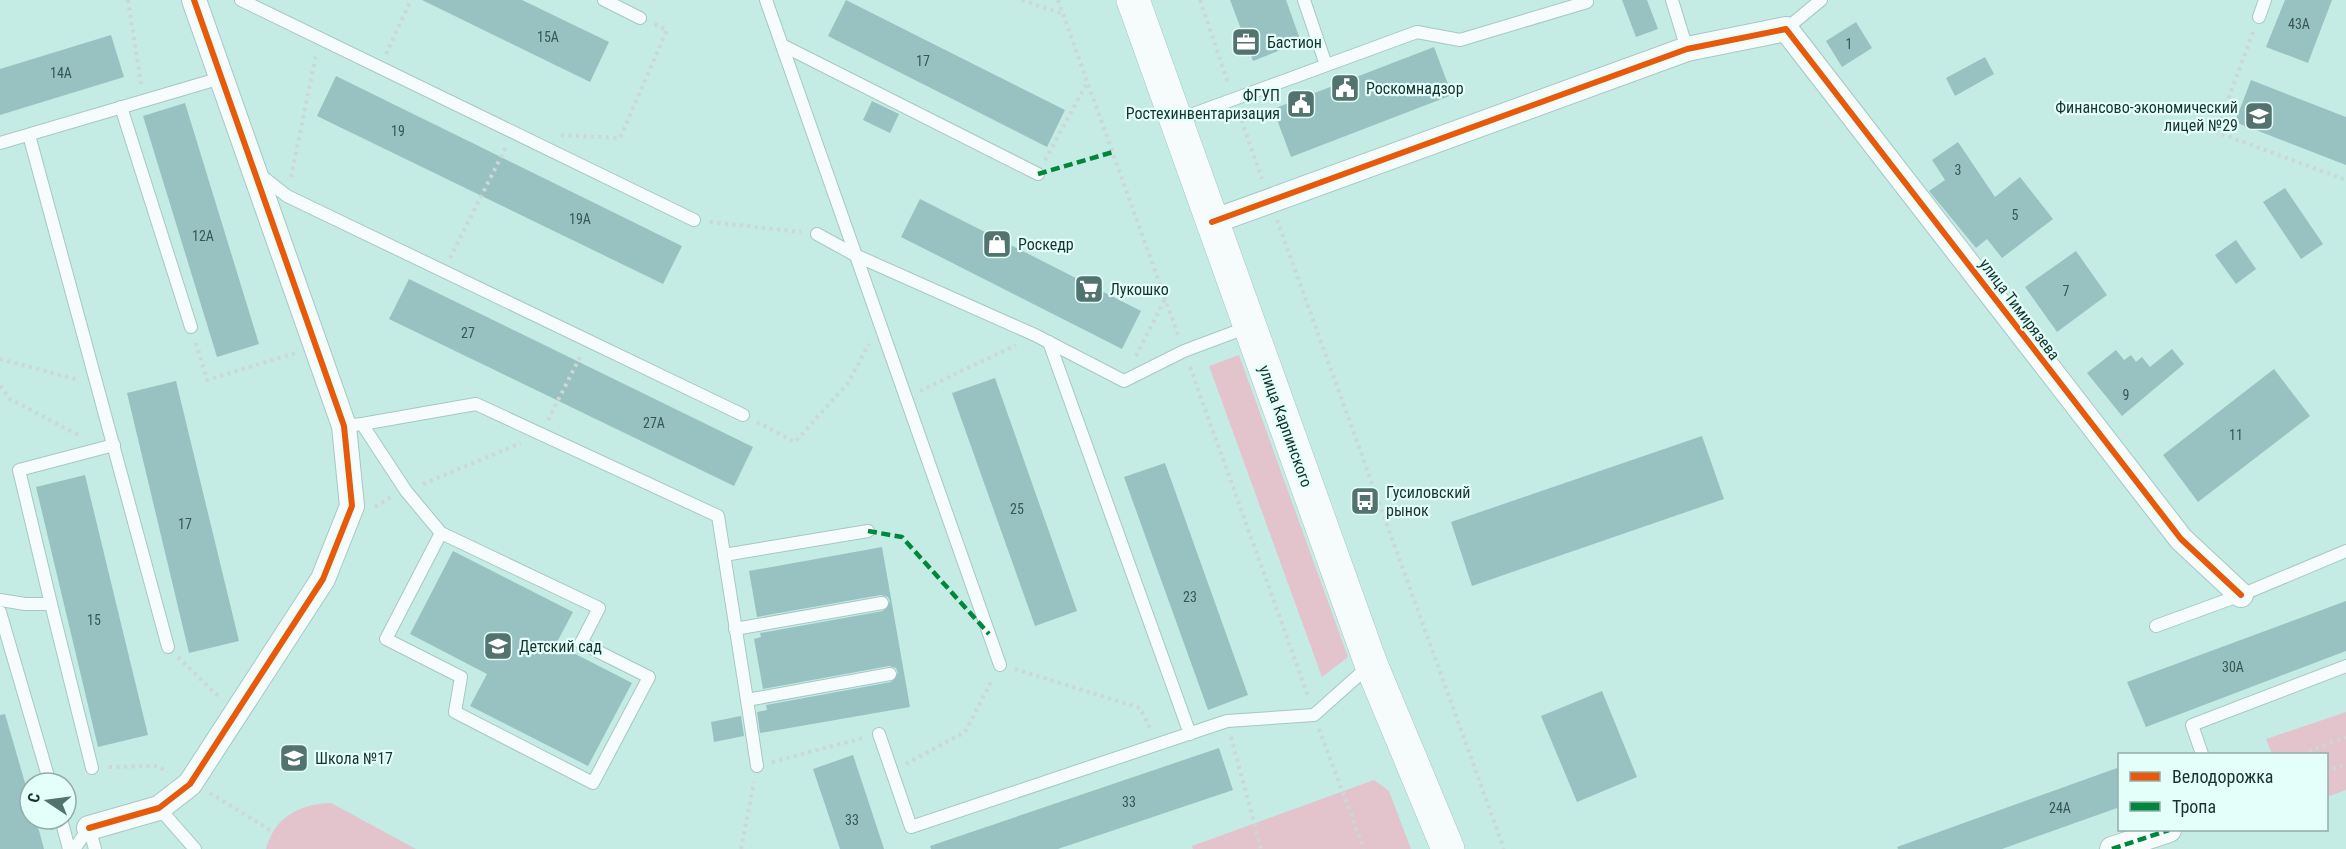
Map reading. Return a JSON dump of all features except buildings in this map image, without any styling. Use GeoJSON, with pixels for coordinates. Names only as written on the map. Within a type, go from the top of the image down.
{"type":"FeatureCollection","features":[{"type":"Feature","properties":{"kind":"main road","name":"улица Карпинского"},"geometry":{"type":"LineString","coordinates":[[1133,0],[1371,664],[1448,849]]}},
{"type":"Feature","properties":{"kind":"street"},"geometry":{"type":"LineString","coordinates":[[92,838],[159,808],[190,784],[323,579],[352,506],[353,425],[316,347],[194,0]]}},
{"type":"Feature","properties":{"kind":"street"},"geometry":{"type":"LineString","coordinates":[[1212,222],[1687,49],[1786,29]]}},
{"type":"Feature","properties":{"kind":"street","name":"улица Тимирязева"},"geometry":{"type":"LineString","coordinates":[[1786,29],[1948,236],[2079,412],[2137,479],[2181,539],[2241,595]]}},
{"type":"Feature","properties":{"kind":"street"},"geometry":{"type":"LineString","coordinates":[[2112,849],[2166,831]]}},
{"type":"Feature","properties":{"kind":"lane"},"geometry":{"type":"LineString","coordinates":[[241,0],[694,220]]}},
{"type":"Feature","properties":{"kind":"lane"},"geometry":{"type":"LineString","coordinates":[[604,0],[640,18]]}},
{"type":"Feature","properties":{"kind":"lane"},"geometry":{"type":"LineString","coordinates":[[766,0],[1000,665]]}},
{"type":"Feature","properties":{"kind":"lane"},"geometry":{"type":"LineString","coordinates":[[1304,0],[1326,65]]}},
{"type":"Feature","properties":{"kind":"lane"},"geometry":{"type":"LineString","coordinates":[[1672,0],[1687,49]]}},
{"type":"Feature","properties":{"kind":"lane"},"geometry":{"type":"LineString","coordinates":[[1786,29],[1821,0]]}},
{"type":"Feature","properties":{"kind":"lane"},"geometry":{"type":"LineString","coordinates":[[2259,17],[2265,0]]}},
{"type":"Feature","properties":{"kind":"lane"},"geometry":{"type":"LineString","coordinates":[[1176,120],[1417,32],[1460,40],[1587,2]]}},
{"type":"Feature","properties":{"kind":"lane"},"geometry":{"type":"LineString","coordinates":[[782,45],[1038,174]]}},
{"type":"Feature","properties":{"kind":"lane"},"geometry":{"type":"LineString","coordinates":[[0,143],[143,99],[221,78]]}},
{"type":"Feature","properties":{"kind":"lane"},"geometry":{"type":"LineString","coordinates":[[121,107],[191,327]]}},
{"type":"Feature","properties":{"kind":"lane"},"geometry":{"type":"LineString","coordinates":[[29,135],[97,384],[109,447],[168,647]]}},
{"type":"Feature","properties":{"kind":"lane"},"geometry":{"type":"LineString","coordinates":[[253,169],[287,196],[743,415]]}},
{"type":"Feature","properties":{"kind":"lane"},"geometry":{"type":"LineString","coordinates":[[817,234],[855,255],[1049,342],[1124,381],[1184,351],[1250,326]]}},
{"type":"Feature","properties":{"kind":"lane"},"geometry":{"type":"LineString","coordinates":[[1049,342],[1191,734]]}},
{"type":"Feature","properties":{"kind":"lane"},"geometry":{"type":"LineString","coordinates":[[441,533],[386,639],[461,677],[455,712],[593,783],[649,677],[581,643],[599,608],[441,533],[353,425],[476,404],[718,516],[757,766]]}},
{"type":"Feature","properties":{"kind":"lane"},"geometry":{"type":"LineString","coordinates":[[92,768],[19,470],[109,447]]}},
{"type":"Feature","properties":{"kind":"lane"},"geometry":{"type":"LineString","coordinates":[[724,555],[868,531]]}},
{"type":"Feature","properties":{"kind":"lane"},"geometry":{"type":"LineString","coordinates":[[2156,626],[2241,595],[2346,551]]}},
{"type":"Feature","properties":{"kind":"lane"},"geometry":{"type":"LineString","coordinates":[[0,600],[25,604],[51,604]]}},
{"type":"Feature","properties":{"kind":"lane"},"geometry":{"type":"LineString","coordinates":[[735,629],[882,603]]}},
{"type":"Feature","properties":{"kind":"lane"},"geometry":{"type":"LineString","coordinates":[[0,612],[46,771]]}},
{"type":"Feature","properties":{"kind":"lane"},"geometry":{"type":"LineString","coordinates":[[879,734],[911,827],[1227,721],[1314,715],[1371,664]]}},
{"type":"Feature","properties":{"kind":"lane"},"geometry":{"type":"LineString","coordinates":[[2202,753],[2192,725],[2346,666]]}},
{"type":"Feature","properties":{"kind":"lane"},"geometry":{"type":"LineString","coordinates":[[747,700],[890,674]]}},
{"type":"Feature","properties":{"kind":"lane"},"geometry":{"type":"LineString","coordinates":[[159,808],[195,849]]}},
{"type":"Feature","properties":{"kind":"lane"},"geometry":{"type":"LineString","coordinates":[[64,831],[69,849]]}},
{"type":"Feature","properties":{"kind":"lane"},"geometry":{"type":"LineString","coordinates":[[74,849],[92,838]]}},
{"type":"Feature","properties":{"kind":"path"},"geometry":{"type":"LineString","coordinates":[[128,0],[143,99]]}},
{"type":"Feature","properties":{"kind":"path"},"geometry":{"type":"LineString","coordinates":[[380,68],[411,0]]}},
{"type":"Feature","properties":{"kind":"path"},"geometry":{"type":"LineString","coordinates":[[1022,0],[1063,14]]}},
{"type":"Feature","properties":{"kind":"path"},"geometry":{"type":"LineString","coordinates":[[1058,0],[1364,849]]}},
{"type":"Feature","properties":{"kind":"path"},"geometry":{"type":"LineString","coordinates":[[1200,0],[1270,201],[1504,849]]}},
{"type":"Feature","properties":{"kind":"path"},"geometry":{"type":"LineString","coordinates":[[2259,17],[2216,132],[2346,180]]}},
{"type":"Feature","properties":{"kind":"path"},"geometry":{"type":"LineString","coordinates":[[287,196],[319,39]]}},
{"type":"Feature","properties":{"kind":"path"},"geometry":{"type":"LineString","coordinates":[[1038,174],[1088,82]]}},
{"type":"Feature","properties":{"kind":"path"},"geometry":{"type":"LineString","coordinates":[[694,220],[817,234]]}},
{"type":"Feature","properties":{"kind":"path"},"geometry":{"type":"LineString","coordinates":[[1124,381],[1165,299]]}},
{"type":"Feature","properties":{"kind":"path"},"geometry":{"type":"LineString","coordinates":[[743,415],[795,442],[848,383],[879,325]]}},
{"type":"Feature","properties":{"kind":"path"},"geometry":{"type":"LineString","coordinates":[[191,327],[207,380],[316,347]]}},
{"type":"Feature","properties":{"kind":"path"},"geometry":{"type":"LineString","coordinates":[[906,398],[1035,336]]}},
{"type":"Feature","properties":{"kind":"path"},"geometry":{"type":"LineString","coordinates":[[406,491],[540,434],[588,340]]}},
{"type":"Feature","properties":{"kind":"path"},"geometry":{"type":"LineString","coordinates":[[0,358],[97,384]]}},
{"type":"Feature","properties":{"kind":"path"},"geometry":{"type":"LineString","coordinates":[[0,386],[10,399],[109,447]]}},
{"type":"Feature","properties":{"kind":"path"},"geometry":{"type":"LineString","coordinates":[[168,647],[236,713]]}},
{"type":"Feature","properties":{"kind":"path"},"geometry":{"type":"LineString","coordinates":[[892,771],[964,732],[1000,665],[1140,708],[1159,745]]}},
{"type":"Feature","properties":{"kind":"path"},"geometry":{"type":"LineString","coordinates":[[1227,721],[1261,849]]}},
{"type":"Feature","properties":{"kind":"path"},"geometry":{"type":"LineString","coordinates":[[741,849],[757,766],[879,734]]}},
{"type":"Feature","properties":{"kind":"path"},"geometry":{"type":"LineString","coordinates":[[2305,753],[2346,737]]}},
{"type":"Feature","properties":{"kind":"path"},"geometry":{"type":"LineString","coordinates":[[2328,771],[2346,764]]}},
{"type":"Feature","properties":{"kind":"path"},"geometry":{"type":"LineString","coordinates":[[92,768],[157,766],[221,798],[273,832]]}},
{"type":"Feature","properties":{"kind":"shaded area"},"geometry":{"type":"Polygon","coordinates":[[[1239,355],[1348,657],[1322,677],[1209,366],[1239,355]]]}},
{"type":"Feature","properties":{"kind":"shaded area"},"geometry":{"type":"Polygon","coordinates":[[[2346,712],[2346,790],[2328,797],[2328,753],[2272,753],[2266,739],[2346,712]]]}},
{"type":"Feature","properties":{"kind":"shaded area"},"geometry":{"type":"Polygon","coordinates":[[[1374,780],[1389,791],[1411,849],[1193,849],[1192,846],[1374,780]]]}},
{"type":"Feature","properties":{"kind":"shaded area"},"geometry":{"type":"Polygon","coordinates":[[[331,803],[416,849],[266,849],[275,828],[290,814],[309,806],[331,803]]]}},
{"type":"Feature","properties":{"kind":"marked path"},"geometry":{"type":"LineString","coordinates":[[1038,174],[1113,152]]}},
{"type":"Feature","properties":{"kind":"marked path"},"geometry":{"type":"LineString","coordinates":[[868,531],[902,537],[989,634]]}},
{"type":"Feature","properties":{"kind":"marked path"},"geometry":{"type":"LineString","coordinates":[[2112,849],[2166,831]]}},
{"type":"Feature","properties":{"kind":"cycle path"},"geometry":{"type":"LineString","coordinates":[[89,828],[159,808],[190,784],[323,579],[352,506],[344,426],[194,0]]}},
{"type":"Feature","properties":{"kind":"cycle path"},"geometry":{"type":"LineString","coordinates":[[1212,222],[1687,49],[1786,29],[2181,539],[2241,595]]}},
{"type":"Feature","properties":{"kind":"place","name":"Бастион"},"geometry":{"type":"Point","coordinates":[1246,42]}},
{"type":"Feature","properties":{"kind":"place","name":"Роскомнадзор"},"geometry":{"type":"Point","coordinates":[1345,88]}},
{"type":"Feature","properties":{"kind":"place","name":"ФГУП Ростехинвентаризация"},"geometry":{"type":"Point","coordinates":[1301,104]}},
{"type":"Feature","properties":{"kind":"place","name":"Финансово-экономический лицей №29"},"geometry":{"type":"Point","coordinates":[2259,116]}},
{"type":"Feature","properties":{"kind":"place","name":"Роскедр"},"geometry":{"type":"Point","coordinates":[997,244]}},
{"type":"Feature","properties":{"kind":"place","name":"Лукошко"},"geometry":{"type":"Point","coordinates":[1089,289]}},
{"type":"Feature","properties":{"kind":"place","name":"Гусиловский рынок"},"geometry":{"type":"Point","coordinates":[1365,501]}},
{"type":"Feature","properties":{"kind":"place","name":"Детский сад"},"geometry":{"type":"Point","coordinates":[498,646]}},
{"type":"Feature","properties":{"kind":"place","name":"Школа №17"},"geometry":{"type":"Point","coordinates":[294,758]}}]}
